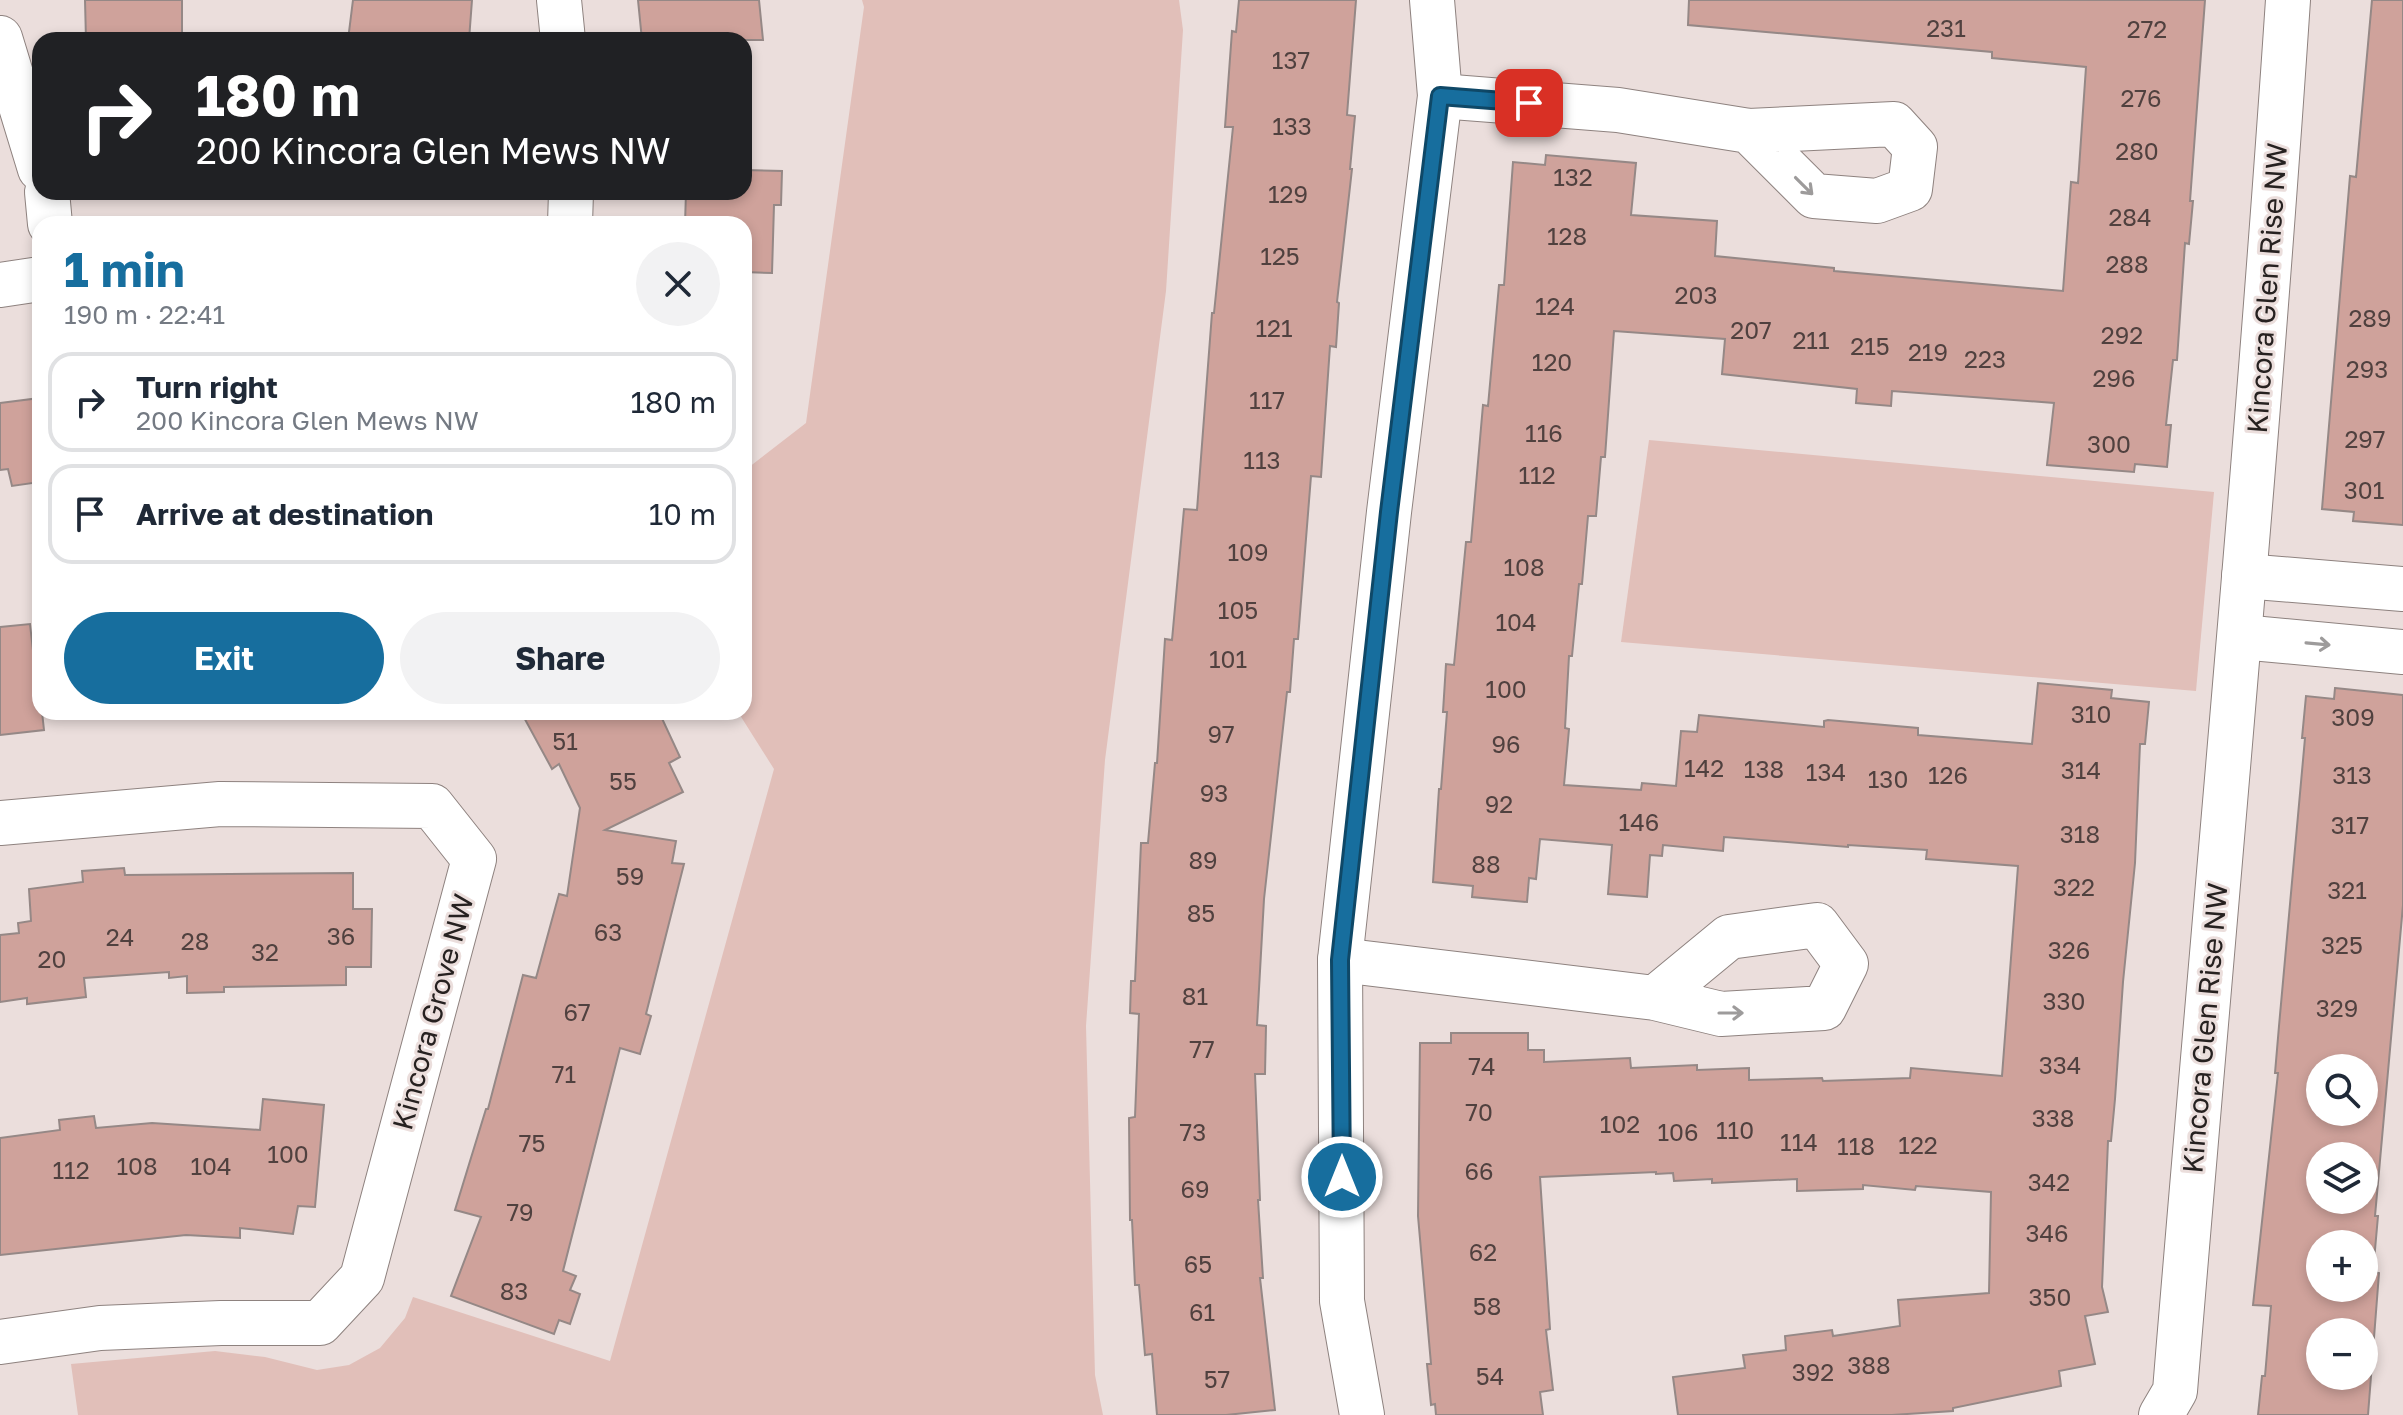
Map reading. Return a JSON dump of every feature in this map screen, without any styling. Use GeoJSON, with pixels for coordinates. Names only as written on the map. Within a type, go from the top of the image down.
{"type":"FeatureCollection","features":[{"type":"Feature","properties":{"kind":"street"},"geometry":{"type":"LineString","coordinates":[[559,0],[562,32]]}},
{"type":"Feature","properties":{"kind":"street"},"geometry":{"type":"LineString","coordinates":[[1362,1415],[1342,1301],[1340,960],[1389,512],[1440,96],[1432,0]]}},
{"type":"Feature","properties":{"kind":"street","name":"Kincora Glen Rise NW"},"geometry":{"type":"LineString","coordinates":[[2161,1415],[2175,1391],[2241,637],[2288,0]]}},
{"type":"Feature","properties":{"kind":"street"},"geometry":{"type":"LineString","coordinates":[[0,38],[32,143]]}},
{"type":"Feature","properties":{"kind":"street"},"geometry":{"type":"LineString","coordinates":[[1440,96],[1618,110],[1749,131]]}},
{"type":"Feature","properties":{"kind":"street"},"geometry":{"type":"LineString","coordinates":[[0,285],[32,280]]}},
{"type":"Feature","properties":{"kind":"street"},"geometry":{"type":"LineString","coordinates":[[2244,576],[2403,589]]}},
{"type":"Feature","properties":{"kind":"street"},"geometry":{"type":"LineString","coordinates":[[2241,637],[2403,652]]}},
{"type":"Feature","properties":{"kind":"street","name":"Kincora Grove NW"},"geometry":{"type":"LineString","coordinates":[[0,823],[220,804],[432,806],[474,859],[362,1278],[320,1323],[100,1328],[0,1342]]}},
{"type":"Feature","properties":{"kind":"street"},"geometry":{"type":"LineString","coordinates":[[1340,960],[1655,998]]}},
{"type":"Feature","properties":{"kind":"shaded area"},"geometry":{"type":"Polygon","coordinates":[[[862,0],[1179,0],[1183,30],[1166,291],[1105,760],[1086,1026],[1095,1375],[1103,1415],[78,1415],[71,1364],[215,1351],[265,1357],[317,1370],[349,1365],[380,1348],[405,1318],[413,1297],[610,1361],[774,769],[743,720],[752,720],[752,465],[806,423],[864,7],[862,0]]]}},
{"type":"Feature","properties":{"kind":"shaded area"},"geometry":{"type":"Polygon","coordinates":[[[1649,440],[2214,492],[2196,691],[1621,642],[1649,440]]]}},
{"type":"Feature","properties":{"kind":"building"},"geometry":{"type":"Polygon","coordinates":[[[85,0],[182,0],[182,32],[86,32],[85,0]]]}},
{"type":"Feature","properties":{"kind":"building"},"geometry":{"type":"Polygon","coordinates":[[[353,0],[472,0],[470,32],[349,32],[353,0]]]}},
{"type":"Feature","properties":{"kind":"building"},"geometry":{"type":"Polygon","coordinates":[[[638,0],[759,0],[763,40],[752,40],[752,32],[641,32],[638,0]]]}},
{"type":"Feature","properties":{"kind":"building"},"geometry":{"type":"Polygon","coordinates":[[[1239,0],[1356,0],[1347,115],[1355,116],[1352,169],[1337,302],[1336,347],[1330,346],[1321,477],[1311,476],[1298,639],[1294,639],[1290,692],[1287,692],[1264,899],[1257,1025],[1266,1026],[1265,1074],[1255,1074],[1263,1278],[1260,1278],[1275,1410],[1226,1415],[1157,1415],[1152,1354],[1145,1355],[1139,1285],[1135,1285],[1130,1220],[1129,1118],[1135,1117],[1139,1014],[1130,1013],[1131,981],[1135,981],[1141,843],[1148,843],[1157,763],[1165,639],[1172,640],[1184,509],[1197,510],[1212,313],[1233,127],[1225,127],[1232,31],[1236,32],[1239,0]]]}},
{"type":"Feature","properties":{"kind":"building"},"geometry":{"type":"Polygon","coordinates":[[[1689,0],[2205,0],[2190,201],[2193,201],[2189,244],[2185,243],[2177,360],[2173,360],[2166,425],[2171,425],[2167,467],[2135,464],[2134,472],[2047,465],[2054,403],[1892,391],[1891,406],[1856,403],[1857,389],[1722,374],[1725,339],[1614,331],[1605,457],[1601,457],[1596,516],[1588,516],[1582,584],[1579,584],[1572,656],[1569,656],[1565,728],[1569,729],[1564,785],[1641,790],[1642,783],[1676,786],[1681,731],[1697,732],[1699,715],[1824,727],[1824,721],[1828,720],[1918,728],[1918,735],[2032,744],[2038,683],[2112,690],[2111,698],[2149,702],[2145,744],[2140,744],[2135,863],[2111,1141],[2108,1141],[2102,1287],[2108,1312],[2085,1316],[2095,1364],[2059,1371],[2061,1386],[1953,1408],[1953,1411],[1892,1415],[1678,1415],[1673,1377],[1745,1368],[1743,1355],[1786,1350],[1785,1336],[1832,1330],[1833,1336],[1900,1326],[1898,1300],[1989,1293],[1991,1192],[1863,1185],[1863,1189],[1797,1191],[1797,1179],[1712,1183],[1712,1179],[1674,1181],[1673,1173],[1656,1172],[1540,1177],[1550,1329],[1546,1330],[1553,1390],[1540,1392],[1543,1415],[1436,1415],[1435,1404],[1431,1405],[1427,1364],[1431,1364],[1418,1216],[1420,1043],[1451,1043],[1451,1033],[1528,1033],[1528,1050],[1544,1050],[1544,1062],[1630,1058],[1631,1068],[1697,1065],[1697,1070],[1749,1068],[1749,1080],[1910,1078],[1911,1068],[2002,1076],[2018,866],[1926,859],[1927,850],[1724,837],[1723,851],[1663,845],[1662,856],[1650,855],[1647,897],[1608,894],[1612,845],[1540,839],[1536,879],[1529,878],[1527,902],[1472,897],[1473,886],[1433,882],[1447,712],[1443,712],[1446,664],[1454,665],[1466,542],[1471,542],[1483,405],[1488,406],[1499,285],[1504,285],[1513,162],[1545,165],[1546,155],[1636,163],[1631,215],[1717,221],[1715,256],[1834,268],[1834,271],[2063,291],[2071,182],[2078,183],[2086,67],[1992,58],[1992,52],[1688,25],[1689,0]]]}},
{"type":"Feature","properties":{"kind":"building"},"geometry":{"type":"Polygon","coordinates":[[[2372,0],[2403,0],[2403,525],[2353,521],[2354,512],[2322,509],[2350,176],[2356,177],[2372,0]]]}},
{"type":"Feature","properties":{"kind":"building"},"geometry":{"type":"Polygon","coordinates":[[[752,170],[782,171],[781,205],[774,205],[772,273],[752,272],[752,216],[685,216],[686,200],[752,200],[752,170]]]}},
{"type":"Feature","properties":{"kind":"building"},"geometry":{"type":"Polygon","coordinates":[[[32,399],[32,483],[12,486],[8,469],[0,470],[0,403],[32,399]]]}},
{"type":"Feature","properties":{"kind":"building"},"geometry":{"type":"Polygon","coordinates":[[[30,624],[32,720],[43,720],[44,730],[0,735],[0,627],[30,624]]]}},
{"type":"Feature","properties":{"kind":"building"},"geometry":{"type":"Polygon","coordinates":[[[2335,688],[2403,695],[2403,905],[2378,1183],[2378,1142],[2306,1142],[2306,1214],[2378,1216],[2377,1230],[2306,1230],[2306,1302],[2377,1302],[2376,1318],[2306,1318],[2306,1390],[2370,1390],[2368,1415],[2258,1415],[2271,1306],[2253,1305],[2278,1073],[2275,1073],[2305,738],[2302,738],[2306,696],[2334,699],[2335,688]]]}},
{"type":"Feature","properties":{"kind":"building"},"geometry":{"type":"Polygon","coordinates":[[[525,720],[663,720],[680,757],[669,763],[683,792],[605,830],[676,841],[672,863],[684,864],[646,1014],[651,1016],[640,1054],[620,1048],[563,1271],[576,1276],[570,1290],[580,1294],[570,1324],[559,1320],[554,1334],[451,1296],[481,1217],[455,1210],[488,1109],[523,975],[536,978],[559,894],[567,896],[580,808],[559,764],[552,769],[525,720]]]}},
{"type":"Feature","properties":{"kind":"building"},"geometry":{"type":"Polygon","coordinates":[[[124,868],[125,875],[353,873],[353,909],[372,909],[371,967],[346,967],[346,985],[224,987],[224,992],[187,993],[187,976],[169,978],[169,972],[84,978],[86,997],[27,1004],[27,998],[0,1002],[0,935],[19,933],[18,923],[31,921],[29,889],[83,882],[82,871],[124,868]]]}},
{"type":"Feature","properties":{"kind":"building"},"geometry":{"type":"Polygon","coordinates":[[[263,1099],[324,1105],[315,1207],[298,1206],[293,1234],[240,1228],[240,1238],[186,1235],[0,1255],[0,1138],[60,1130],[59,1120],[94,1116],[96,1128],[152,1123],[260,1130],[263,1099]]]}},
{"type":"Feature","properties":{"kind":"route"},"geometry":{"type":"LineString","coordinates":[[1342,1177],[1340,960],[1389,512],[1440,96],[1529,103]]}}]}
